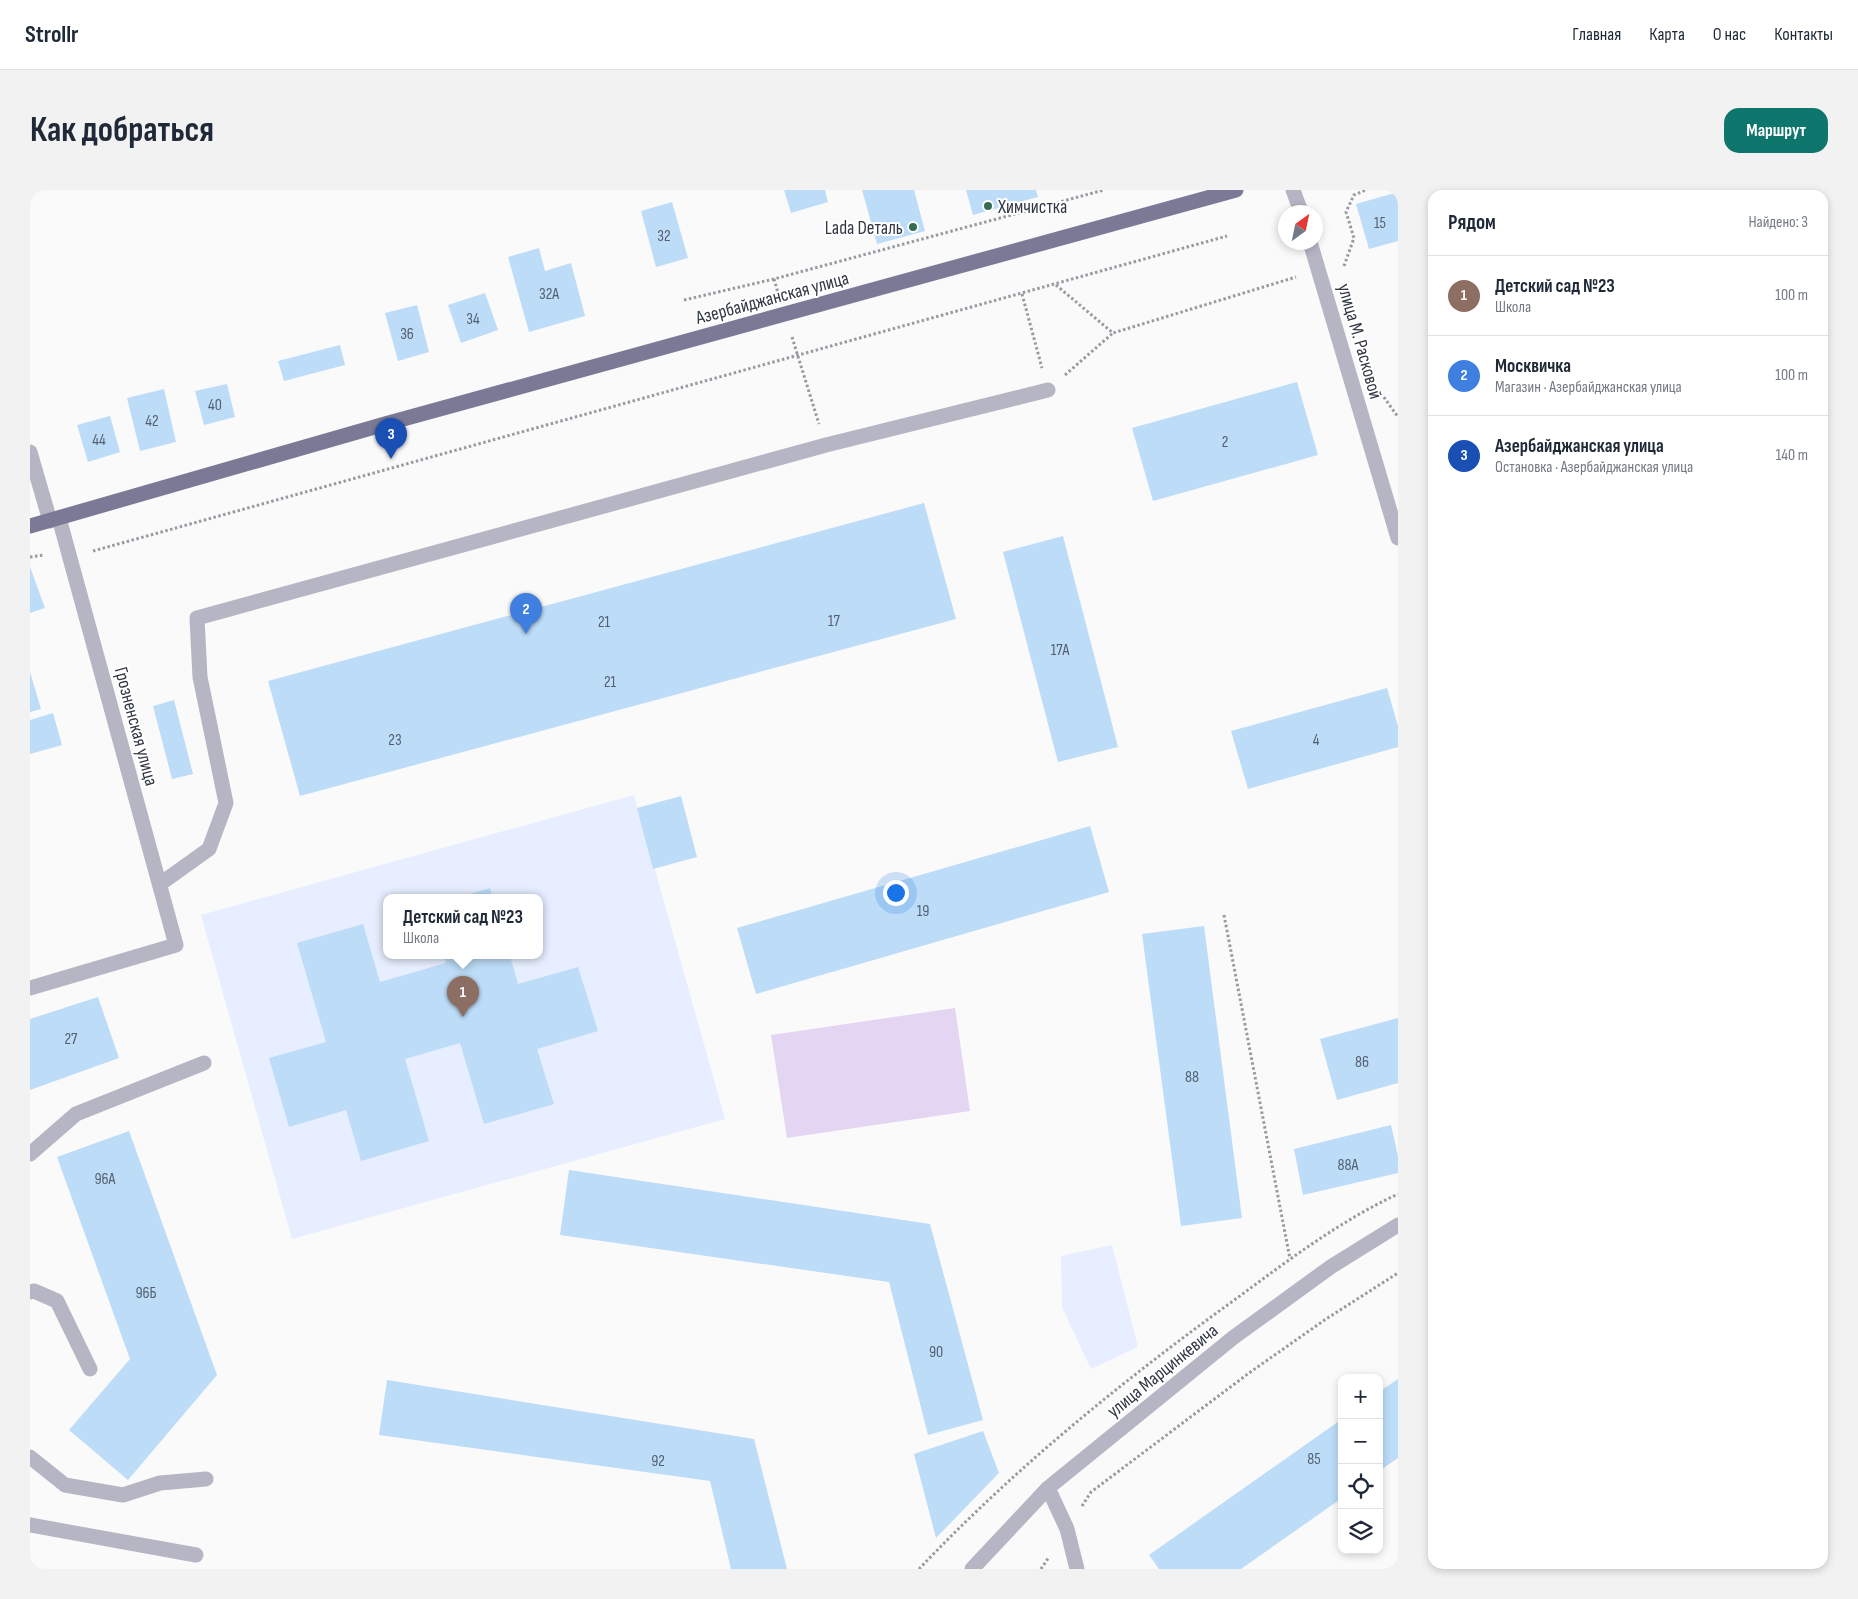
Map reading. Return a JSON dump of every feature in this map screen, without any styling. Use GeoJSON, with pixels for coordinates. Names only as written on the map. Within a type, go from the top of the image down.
{"type":"FeatureCollection","features":[{"type":"Feature","properties":{"kind":"main road","name":"Азербайджанская улица"},"geometry":{"type":"LineString","coordinates":[[30,526],[385,424],[1236,190]]}},
{"type":"Feature","properties":{"kind":"street"},"geometry":{"type":"LineString","coordinates":[[1293,190],[1298,205]]}},
{"type":"Feature","properties":{"kind":"street","name":"улица М. Расковой"},"geometry":{"type":"LineString","coordinates":[[1313,250],[1398,538]]}},
{"type":"Feature","properties":{"kind":"street"},"geometry":{"type":"LineString","coordinates":[[160,884],[209,849],[226,803],[200,678],[197,618],[826,445],[1048,390]]}},
{"type":"Feature","properties":{"kind":"street","name":"Грозненская улица"},"geometry":{"type":"LineString","coordinates":[[30,452],[69,553],[176,946],[30,988]]}},
{"type":"Feature","properties":{"kind":"street"},"geometry":{"type":"LineString","coordinates":[[30,1154],[76,1114],[204,1063]]}},
{"type":"Feature","properties":{"kind":"street","name":"улица Марцинкевича"},"geometry":{"type":"LineString","coordinates":[[972,1569],[1048,1488],[1234,1337],[1332,1266],[1398,1225]]}},
{"type":"Feature","properties":{"kind":"street"},"geometry":{"type":"LineString","coordinates":[[30,1292],[34,1291],[57,1301],[90,1369]]}},
{"type":"Feature","properties":{"kind":"street"},"geometry":{"type":"LineString","coordinates":[[30,1457],[65,1485],[123,1495],[160,1483],[206,1480]]}},
{"type":"Feature","properties":{"kind":"street"},"geometry":{"type":"LineString","coordinates":[[1048,1488],[1067,1529],[1077,1569]]}},
{"type":"Feature","properties":{"kind":"street"},"geometry":{"type":"LineString","coordinates":[[30,1525],[196,1555]]}},
{"type":"Feature","properties":{"kind":"path"},"geometry":{"type":"LineString","coordinates":[[684,300],[774,279],[1104,190]]}},
{"type":"Feature","properties":{"kind":"path"},"geometry":{"type":"LineString","coordinates":[[1346,273],[1343,264],[1354,238],[1346,212],[1354,195],[1366,190]]}},
{"type":"Feature","properties":{"kind":"path"},"geometry":{"type":"LineString","coordinates":[[30,557],[100,550],[1227,236]]}},
{"type":"Feature","properties":{"kind":"path"},"geometry":{"type":"LineString","coordinates":[[1080,362],[1113,333],[1343,264]]}},
{"type":"Feature","properties":{"kind":"path"},"geometry":{"type":"LineString","coordinates":[[1056,284],[1113,333]]}},
{"type":"Feature","properties":{"kind":"path"},"geometry":{"type":"LineString","coordinates":[[1022,294],[1048,390]]}},
{"type":"Feature","properties":{"kind":"path"},"geometry":{"type":"LineString","coordinates":[[798,356],[826,445]]}},
{"type":"Feature","properties":{"kind":"path"},"geometry":{"type":"LineString","coordinates":[[1379,391],[1398,417]]}},
{"type":"Feature","properties":{"kind":"path"},"geometry":{"type":"LineString","coordinates":[[1224,915],[1290,1259]]}},
{"type":"Feature","properties":{"kind":"path"},"geometry":{"type":"LineString","coordinates":[[919,1569],[1032,1460],[1157,1356],[1320,1238],[1368,1208],[1398,1194]]}},
{"type":"Feature","properties":{"kind":"path"},"geometry":{"type":"LineString","coordinates":[[1041,1569],[1091,1492],[1257,1368],[1326,1319],[1398,1273]]}},
{"type":"Feature","properties":{"kind":"shaded area"},"geometry":{"type":"Polygon","coordinates":[[[634,795],[725,1119],[292,1239],[201,915],[634,795]]]}},
{"type":"Feature","properties":{"kind":"shaded area"},"geometry":{"type":"Polygon","coordinates":[[[955,1008],[970,1111],[787,1138],[771,1035],[955,1008]]]}},
{"type":"Feature","properties":{"kind":"shaded area"},"geometry":{"type":"Polygon","coordinates":[[[1112,1245],[1138,1347],[1091,1369],[1062,1307],[1061,1256],[1112,1245]]]}},
{"type":"Feature","properties":{"kind":"building"},"geometry":{"type":"Polygon","coordinates":[[[784,190],[825,190],[828,202],[791,213],[784,190]]]}},
{"type":"Feature","properties":{"kind":"building"},"geometry":{"type":"Polygon","coordinates":[[[862,190],[914,190],[925,231],[877,244],[862,190]]]}},
{"type":"Feature","properties":{"kind":"building","name":"Химчистка"},"geometry":{"type":"Polygon","coordinates":[[[966,190],[1036,190],[1038,197],[973,215],[966,190]]]}},
{"type":"Feature","properties":{"kind":"building"},"geometry":{"type":"Polygon","coordinates":[[[1398,192],[1398,241],[1369,249],[1356,204],[1398,192]]]}},
{"type":"Feature","properties":{"kind":"building"},"geometry":{"type":"Polygon","coordinates":[[[672,202],[688,258],[656,267],[641,211],[672,202]]]}},
{"type":"Feature","properties":{"kind":"building"},"geometry":{"type":"Polygon","coordinates":[[[539,248],[545,271],[571,263],[585,316],[529,332],[508,257],[539,248]]]}},
{"type":"Feature","properties":{"kind":"building"},"geometry":{"type":"Polygon","coordinates":[[[485,293],[498,330],[461,343],[448,305],[485,293]]]}},
{"type":"Feature","properties":{"kind":"building"},"geometry":{"type":"Polygon","coordinates":[[[417,305],[429,352],[398,361],[385,313],[417,305]]]}},
{"type":"Feature","properties":{"kind":"building"},"geometry":{"type":"Polygon","coordinates":[[[340,345],[345,365],[284,381],[278,361],[340,345]]]}},
{"type":"Feature","properties":{"kind":"building"},"geometry":{"type":"Polygon","coordinates":[[[1297,382],[1318,455],[1153,501],[1132,428],[1297,382]]]}},
{"type":"Feature","properties":{"kind":"building"},"geometry":{"type":"Polygon","coordinates":[[[227,384],[235,417],[204,425],[195,391],[227,384]]]}},
{"type":"Feature","properties":{"kind":"building"},"geometry":{"type":"Polygon","coordinates":[[[164,389],[176,442],[140,451],[127,398],[164,389]]]}},
{"type":"Feature","properties":{"kind":"building"},"geometry":{"type":"Polygon","coordinates":[[[110,416],[120,452],[88,462],[77,425],[110,416]]]}},
{"type":"Feature","properties":{"kind":"building"},"geometry":{"type":"Polygon","coordinates":[[[924,503],[956,619],[300,796],[268,681],[924,503]]]}},
{"type":"Feature","properties":{"kind":"building"},"geometry":{"type":"Polygon","coordinates":[[[1063,536],[1118,747],[1058,762],[1003,552],[1063,536]]]}},
{"type":"Feature","properties":{"kind":"building"},"geometry":{"type":"Polygon","coordinates":[[[30,567],[45,608],[30,613],[30,567]]]}},
{"type":"Feature","properties":{"kind":"building"},"geometry":{"type":"Polygon","coordinates":[[[30,672],[41,709],[30,712],[30,672]]]}},
{"type":"Feature","properties":{"kind":"building"},"geometry":{"type":"Polygon","coordinates":[[[1387,688],[1398,726],[1398,747],[1248,789],[1231,731],[1387,688]]]}},
{"type":"Feature","properties":{"kind":"building"},"geometry":{"type":"Polygon","coordinates":[[[174,700],[193,774],[172,779],[153,706],[174,700]]]}},
{"type":"Feature","properties":{"kind":"building"},"geometry":{"type":"Polygon","coordinates":[[[53,713],[62,745],[30,754],[30,720],[53,713]]]}},
{"type":"Feature","properties":{"kind":"building"},"geometry":{"type":"Polygon","coordinates":[[[681,796],[697,857],[653,869],[637,808],[681,796]]]}},
{"type":"Feature","properties":{"kind":"building"},"geometry":{"type":"Polygon","coordinates":[[[1090,826],[1109,892],[756,994],[737,928],[1090,826]]]}},
{"type":"Feature","properties":{"kind":"building"},"geometry":{"type":"Polygon","coordinates":[[[490,888],[492,894],[470,894],[490,888]]]}},
{"type":"Feature","properties":{"kind":"building"},"geometry":{"type":"Polygon","coordinates":[[[363,924],[380,982],[446,963],[445,959],[511,959],[518,984],[578,967],[598,1031],[537,1049],[554,1104],[484,1124],[460,1043],[405,1059],[429,1141],[361,1161],[346,1110],[289,1127],[269,1058],[326,1042],[297,943],[363,924]]]}},
{"type":"Feature","properties":{"kind":"building"},"geometry":{"type":"Polygon","coordinates":[[[1204,926],[1242,1218],[1181,1226],[1142,934],[1204,926]]]}},
{"type":"Feature","properties":{"kind":"building"},"geometry":{"type":"Polygon","coordinates":[[[98,997],[119,1058],[30,1090],[30,1019],[98,997]]]}},
{"type":"Feature","properties":{"kind":"building"},"geometry":{"type":"Polygon","coordinates":[[[1398,1018],[1398,1083],[1337,1100],[1320,1039],[1398,1018]]]}},
{"type":"Feature","properties":{"kind":"building"},"geometry":{"type":"Polygon","coordinates":[[[1391,1125],[1398,1156],[1398,1173],[1303,1195],[1294,1149],[1391,1125]]]}},
{"type":"Feature","properties":{"kind":"building"},"geometry":{"type":"Polygon","coordinates":[[[129,1131],[217,1375],[128,1480],[69,1430],[130,1359],[57,1157],[129,1131]]]}},
{"type":"Feature","properties":{"kind":"building"},"geometry":{"type":"Polygon","coordinates":[[[569,1170],[930,1224],[983,1420],[928,1435],[889,1282],[560,1235],[569,1170]]]}},
{"type":"Feature","properties":{"kind":"building"},"geometry":{"type":"Polygon","coordinates":[[[1398,1379],[1398,1458],[1383,1468],[1383,1419],[1383,1389],[1398,1379]]]}},
{"type":"Feature","properties":{"kind":"building"},"geometry":{"type":"Polygon","coordinates":[[[387,1380],[754,1439],[787,1569],[731,1569],[710,1481],[379,1435],[387,1380]]]}},
{"type":"Feature","properties":{"kind":"building"},"geometry":{"type":"Polygon","coordinates":[[[1338,1422],[1338,1501],[1241,1569],[1159,1569],[1149,1555],[1338,1422]]]}},
{"type":"Feature","properties":{"kind":"building"},"geometry":{"type":"Polygon","coordinates":[[[983,1431],[999,1473],[936,1538],[914,1454],[983,1431]]]}},
{"type":"Feature","properties":{"kind":"place","name":"Химчистка"},"geometry":{"type":"Point","coordinates":[988,206]}},
{"type":"Feature","properties":{"kind":"place","name":"Lada Dеталь"},"geometry":{"type":"Point","coordinates":[913,227]}},
{"type":"Feature","properties":{"kind":"place","name":"Азербайджанская улица"},"geometry":{"type":"Point","coordinates":[391,459]}},
{"type":"Feature","properties":{"kind":"place","name":"Москвичка"},"geometry":{"type":"Point","coordinates":[526,634]}},
{"type":"Feature","properties":{"kind":"place","name":"Детский сад №23"},"geometry":{"type":"Point","coordinates":[463,1017]}}]}
